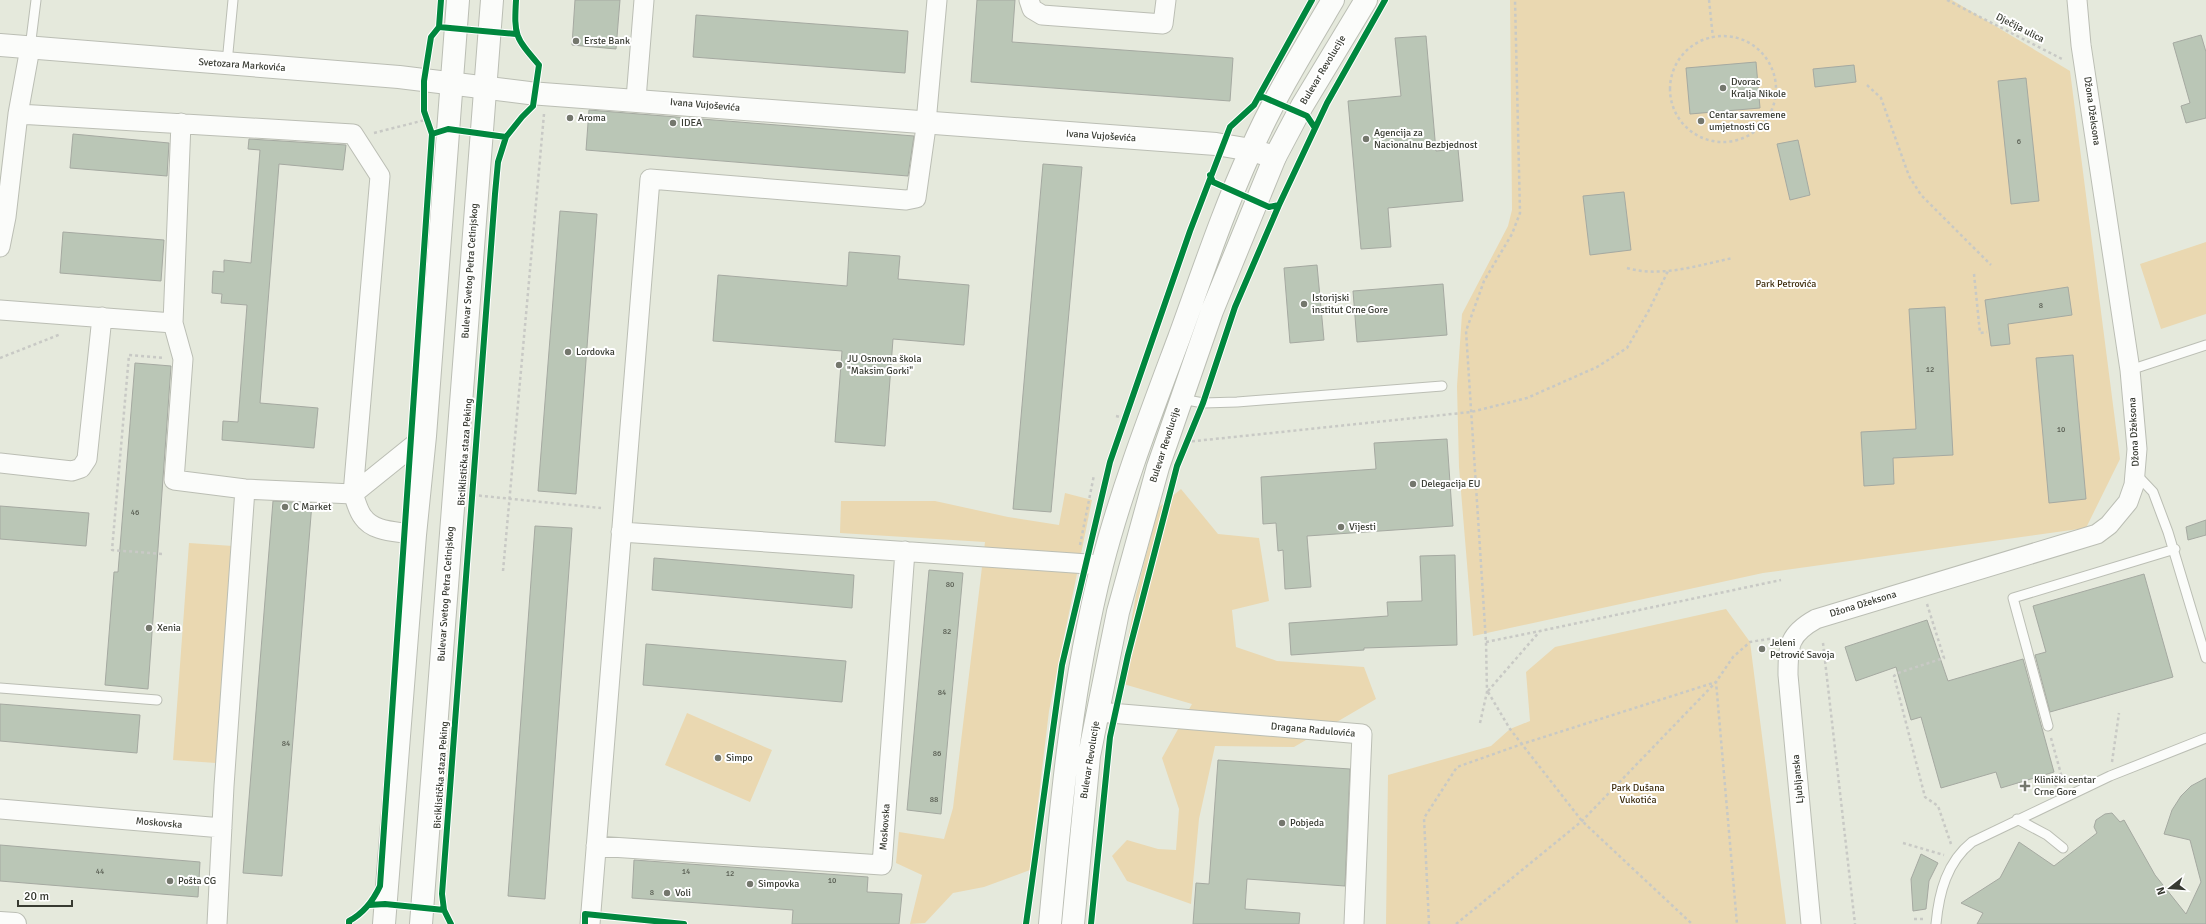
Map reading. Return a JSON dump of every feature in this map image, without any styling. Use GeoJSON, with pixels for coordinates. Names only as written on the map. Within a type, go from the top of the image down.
{"type":"FeatureCollection","features":[{"type":"Feature","properties":{"kind":"main road"},"geometry":{"type":"LineString","coordinates":[[384,924],[414,535],[425,436],[440,132],[451,84],[458,0]]}},
{"type":"Feature","properties":{"kind":"main road","name":"Bulevar Svetog Petra Cetinjskog"},"geometry":{"type":"LineString","coordinates":[[421,924],[484,88],[492,0]]}},
{"type":"Feature","properties":{"kind":"main road"},"geometry":{"type":"LineString","coordinates":[[1050,924],[1063,775],[1080,674],[1102,565],[1146,426],[1231,197],[1278,93],[1333,0]]}},
{"type":"Feature","properties":{"kind":"main road","name":"Bulevar Revolucije"},"geometry":{"type":"LineString","coordinates":[[1073,924],[1084,797],[1098,712],[1118,612],[1137,536],[1181,398],[1218,296],[1275,158],[1302,106],[1366,0]]}},
{"type":"Feature","properties":{"kind":"main road","name":"Svetozara Markovića"},"geometry":{"type":"LineString","coordinates":[[0,45],[399,77],[484,88]]}},
{"type":"Feature","properties":{"kind":"main road","name":"Ivana Vujoševića"},"geometry":{"type":"LineString","coordinates":[[484,88],[1216,144],[1251,150],[1275,158]]}},
{"type":"Feature","properties":{"kind":"main road"},"geometry":{"type":"LineString","coordinates":[[0,923],[15,924]]}},
{"type":"Feature","properties":{"kind":"street"},"geometry":{"type":"LineString","coordinates":[[636,99],[644,0]]}},
{"type":"Feature","properties":{"kind":"street"},"geometry":{"type":"LineString","coordinates":[[590,924],[650,179],[911,200],[916,198],[937,0]]}},
{"type":"Feature","properties":{"kind":"street"},"geometry":{"type":"LineString","coordinates":[[1029,0],[1032,9],[1042,15],[1163,24],[1166,0]]}},
{"type":"Feature","properties":{"kind":"street","name":"Džona Džeksona"},"geometry":{"type":"LineString","coordinates":[[1794,634],[1816,619],[2097,534],[2109,525],[2128,502],[2136,474],[2137,449],[2130,370],[2077,16],[2077,0]]}},
{"type":"Feature","properties":{"kind":"street"},"geometry":{"type":"LineString","coordinates":[[0,247],[6,217],[18,114],[30,48]]}},
{"type":"Feature","properties":{"kind":"street"},"geometry":{"type":"LineString","coordinates":[[18,114],[181,123],[355,136],[380,176],[353,494],[363,517],[371,524],[379,529],[414,535]]}},
{"type":"Feature","properties":{"kind":"street"},"geometry":{"type":"LineString","coordinates":[[181,123],[173,322],[183,359],[174,480],[245,489],[353,494],[425,436]]}},
{"type":"Feature","properties":{"kind":"street"},"geometry":{"type":"LineString","coordinates":[[0,310],[173,322]]}},
{"type":"Feature","properties":{"kind":"street"},"geometry":{"type":"LineString","coordinates":[[0,464],[72,471],[82,468],[87,459],[102,317]]}},
{"type":"Feature","properties":{"kind":"street"},"geometry":{"type":"LineString","coordinates":[[217,924],[245,489]]}},
{"type":"Feature","properties":{"kind":"street"},"geometry":{"type":"LineString","coordinates":[[621,532],[1076,562],[1102,565]]}},
{"type":"Feature","properties":{"kind":"street","name":"Moskovska"},"geometry":{"type":"LineString","coordinates":[[596,846],[882,865],[905,551]]}},
{"type":"Feature","properties":{"kind":"street","name":"Ljubljanska"},"geometry":{"type":"LineString","coordinates":[[1794,634],[1789,647],[1788,676],[1811,924]]}},
{"type":"Feature","properties":{"kind":"street","name":"Dragana Radulovića"},"geometry":{"type":"LineString","coordinates":[[1098,712],[1362,734],[1354,924]]}},
{"type":"Feature","properties":{"kind":"street","name":"Moskovska"},"geometry":{"type":"LineString","coordinates":[[0,809],[222,828]]}},
{"type":"Feature","properties":{"kind":"lane"},"geometry":{"type":"LineString","coordinates":[[30,48],[36,0]]}},
{"type":"Feature","properties":{"kind":"lane"},"geometry":{"type":"LineString","coordinates":[[227,63],[233,0]]}},
{"type":"Feature","properties":{"kind":"lane"},"geometry":{"type":"LineString","coordinates":[[2130,370],[2206,345]]}},
{"type":"Feature","properties":{"kind":"lane"},"geometry":{"type":"LineString","coordinates":[[1181,398],[1203,403],[1237,402],[1442,386]]}},
{"type":"Feature","properties":{"kind":"lane"},"geometry":{"type":"LineString","coordinates":[[2136,474],[2153,492],[2175,549],[2206,658]]}},
{"type":"Feature","properties":{"kind":"lane"},"geometry":{"type":"LineString","coordinates":[[2048,726],[2014,598],[2175,549]]}},
{"type":"Feature","properties":{"kind":"lane"},"geometry":{"type":"LineString","coordinates":[[0,688],[157,700]]}},
{"type":"Feature","properties":{"kind":"lane"},"geometry":{"type":"LineString","coordinates":[[1936,924],[1942,887],[1956,858],[1960,852],[1972,842],[2017,819],[2110,776],[2206,738]]}},
{"type":"Feature","properties":{"kind":"lane"},"geometry":{"type":"LineString","coordinates":[[2017,819],[2047,835],[2063,848]]}},
{"type":"Feature","properties":{"kind":"path"},"geometry":{"type":"LineString","coordinates":[[1480,723],[1487,692],[1486,642],[1466,331],[1484,281],[1512,234],[1520,213],[1515,0]]}},
{"type":"Feature","properties":{"kind":"path"},"geometry":{"type":"LineString","coordinates":[[1709,0],[1713,38]]}},
{"type":"Feature","properties":{"kind":"path"},"geometry":{"type":"LineString","coordinates":[[1726,36],[1744,40],[1758,50],[1769,63],[1775,79],[1776,96],[1771,112],[1761,126],[1748,137],[1724,143],[1714,142],[1697,136],[1683,124],[1674,109],[1670,92],[1672,74],[1680,58],[1693,46],[1713,38],[1726,36]]}},
{"type":"Feature","properties":{"kind":"path"},"geometry":{"type":"LineString","coordinates":[[1867,84],[1881,98],[1910,176],[1922,195],[1991,265]]}},
{"type":"Feature","properties":{"kind":"path"},"geometry":{"type":"LineString","coordinates":[[424,111],[426,120],[440,132]]}},
{"type":"Feature","properties":{"kind":"path"},"geometry":{"type":"LineString","coordinates":[[503,571],[545,111]]}},
{"type":"Feature","properties":{"kind":"path"},"geometry":{"type":"LineString","coordinates":[[355,136],[426,120]]}},
{"type":"Feature","properties":{"kind":"path"},"geometry":{"type":"LineString","coordinates":[[1627,268],[1642,272],[1668,271],[1733,258]]}},
{"type":"Feature","properties":{"kind":"path"},"geometry":{"type":"LineString","coordinates":[[1974,274],[1980,333],[1987,332]]}},
{"type":"Feature","properties":{"kind":"path"},"geometry":{"type":"LineString","coordinates":[[0,358],[65,332]]}},
{"type":"Feature","properties":{"kind":"path"},"geometry":{"type":"LineString","coordinates":[[162,554],[112,550],[129,355],[183,359]]}},
{"type":"Feature","properties":{"kind":"path"},"geometry":{"type":"LineString","coordinates":[[1123,425],[1128,410]]}},
{"type":"Feature","properties":{"kind":"path"},"geometry":{"type":"LineString","coordinates":[[1184,448],[1189,436]]}},
{"type":"Feature","properties":{"kind":"path"},"geometry":{"type":"LineString","coordinates":[[1076,562],[1094,475]]}},
{"type":"Feature","properties":{"kind":"path"},"geometry":{"type":"LineString","coordinates":[[472,495],[601,508]]}},
{"type":"Feature","properties":{"kind":"path"},"geometry":{"type":"LineString","coordinates":[[1486,642],[1781,580]]}},
{"type":"Feature","properties":{"kind":"path"},"geometry":{"type":"LineString","coordinates":[[1922,586],[1944,658],[1898,673],[1894,676],[1925,797],[1938,806],[1956,858]]}},
{"type":"Feature","properties":{"kind":"path"},"geometry":{"type":"LineString","coordinates":[[1487,692],[1540,631]]}},
{"type":"Feature","properties":{"kind":"path"},"geometry":{"type":"LineString","coordinates":[[1456,924],[1582,821],[1716,682],[1733,657],[1750,642]]}},
{"type":"Feature","properties":{"kind":"path"},"geometry":{"type":"LineString","coordinates":[[1823,643],[1855,924]]}},
{"type":"Feature","properties":{"kind":"path"},"geometry":{"type":"LineString","coordinates":[[1429,924],[1424,818],[1456,767],[1522,744],[1716,682]]}},
{"type":"Feature","properties":{"kind":"path"},"geometry":{"type":"LineString","coordinates":[[1716,682],[1736,924]]}},
{"type":"Feature","properties":{"kind":"path"},"geometry":{"type":"LineString","coordinates":[[1487,692],[1510,729],[1582,821],[1692,924]]}},
{"type":"Feature","properties":{"kind":"path"},"geometry":{"type":"LineString","coordinates":[[2110,776],[2119,713]]}},
{"type":"Feature","properties":{"kind":"path"},"geometry":{"type":"LineString","coordinates":[[2047,805],[2061,774],[2048,726]]}},
{"type":"Feature","properties":{"kind":"path"},"geometry":{"type":"LineString","coordinates":[[1903,843],[1956,858]]}},
{"type":"Feature","properties":{"kind":"green space","name":"Park Petrovića"},"geometry":{"type":"Polygon","coordinates":[[[1510,0],[1952,0],[2070,71],[2120,459],[2086,528],[1763,573],[1473,636],[1459,467],[1457,386],[1462,314],[1508,226],[1512,210],[1510,0]]]}},
{"type":"Feature","properties":{"kind":"green space"},"geometry":{"type":"Polygon","coordinates":[[[2206,242],[2206,314],[2161,329],[2140,264],[2206,242]]]}},
{"type":"Feature","properties":{"kind":"green space"},"geometry":{"type":"Polygon","coordinates":[[[1181,489],[1218,534],[1259,538],[1269,601],[1232,610],[1236,647],[1277,661],[1364,667],[1376,699],[1294,747],[1215,746],[1199,819],[1191,904],[1127,881],[1112,856],[1127,840],[1158,849],[1176,850],[1179,809],[1162,758],[1192,704],[1120,683],[1136,595],[1158,508],[1181,489]]]}},
{"type":"Feature","properties":{"kind":"green space"},"geometry":{"type":"Polygon","coordinates":[[[1065,493],[1092,500],[1049,711],[1030,870],[984,887],[953,893],[925,923],[910,924],[922,875],[896,863],[899,832],[944,839],[953,808],[985,542],[840,533],[841,501],[935,501],[1008,517],[1059,525],[1065,493]]]}},
{"type":"Feature","properties":{"kind":"green space"},"geometry":{"type":"Polygon","coordinates":[[[189,543],[233,546],[216,763],[173,760],[189,543]]]}},
{"type":"Feature","properties":{"kind":"green space","name":"Park Dušana Vukotića"},"geometry":{"type":"Polygon","coordinates":[[[1726,609],[1750,642],[1786,924],[1386,924],[1388,775],[1491,746],[1510,729],[1530,721],[1526,672],[1555,647],[1726,609]]]}},
{"type":"Feature","properties":{"kind":"green space","name":"Simpo"},"geometry":{"type":"Polygon","coordinates":[[[687,713],[772,750],[750,802],[665,765],[687,713]]]}},
{"type":"Feature","properties":{"kind":"building"},"geometry":{"type":"Polygon","coordinates":[[[575,0],[620,0],[616,49],[572,45],[575,0]]]}},
{"type":"Feature","properties":{"kind":"building"},"geometry":{"type":"Polygon","coordinates":[[[977,0],[1015,0],[1012,42],[1233,58],[1230,101],[971,82],[977,0]]]}},
{"type":"Feature","properties":{"kind":"building"},"geometry":{"type":"Polygon","coordinates":[[[696,15],[908,31],[905,73],[693,57],[696,15]]]}},
{"type":"Feature","properties":{"kind":"building"},"geometry":{"type":"Polygon","coordinates":[[[2201,35],[2206,52],[2206,118],[2186,123],[2181,106],[2190,103],[2173,43],[2201,35]]]}},
{"type":"Feature","properties":{"kind":"building","name":"Agencija za Nacionalnu Bezbjednost"},"geometry":{"type":"Polygon","coordinates":[[[1426,36],[1436,151],[1458,149],[1463,201],[1388,208],[1391,247],[1361,249],[1348,101],[1401,96],[1395,38],[1426,36]]]}},
{"type":"Feature","properties":{"kind":"building","name":"Dvorac Kralja Nikole"},"geometry":{"type":"Polygon","coordinates":[[[1756,62],[1760,108],[1690,114],[1686,68],[1756,62]]]}},
{"type":"Feature","properties":{"kind":"building"},"geometry":{"type":"Polygon","coordinates":[[[1854,65],[1856,82],[1815,87],[1813,69],[1854,65]]]}},
{"type":"Feature","properties":{"kind":"building"},"geometry":{"type":"Polygon","coordinates":[[[2026,78],[2039,201],[2011,204],[1998,81],[2026,78]]]}},
{"type":"Feature","properties":{"kind":"building"},"geometry":{"type":"Polygon","coordinates":[[[589,110],[914,136],[908,176],[586,150],[589,110]]]}},
{"type":"Feature","properties":{"kind":"building"},"geometry":{"type":"Polygon","coordinates":[[[73,134],[169,143],[167,176],[70,168],[73,134]]]}},
{"type":"Feature","properties":{"kind":"building"},"geometry":{"type":"Polygon","coordinates":[[[249,139],[346,145],[343,170],[279,164],[260,403],[318,408],[314,448],[222,440],[223,421],[238,422],[247,305],[221,303],[222,294],[212,293],[213,271],[224,272],[224,260],[251,263],[260,150],[248,149],[249,139]]]}},
{"type":"Feature","properties":{"kind":"building"},"geometry":{"type":"Polygon","coordinates":[[[1798,140],[1810,195],[1790,200],[1777,144],[1798,140]]]}},
{"type":"Feature","properties":{"kind":"building"},"geometry":{"type":"Polygon","coordinates":[[[1043,164],[1082,167],[1051,512],[1013,509],[1043,164]]]}},
{"type":"Feature","properties":{"kind":"building"},"geometry":{"type":"Polygon","coordinates":[[[1624,192],[1631,250],[1590,255],[1583,196],[1624,192]]]}},
{"type":"Feature","properties":{"kind":"building","name":"Lordovka"},"geometry":{"type":"Polygon","coordinates":[[[560,211],[597,214],[576,494],[538,491],[560,211]]]}},
{"type":"Feature","properties":{"kind":"building"},"geometry":{"type":"Polygon","coordinates":[[[63,232],[164,240],[161,281],[60,273],[63,232]]]}},
{"type":"Feature","properties":{"kind":"building"},"geometry":{"type":"Polygon","coordinates":[[[849,252],[900,256],[898,279],[969,285],[964,345],[893,339],[885,446],[835,442],[842,351],[713,341],[718,275],[847,286],[849,252]]]}},
{"type":"Feature","properties":{"kind":"building","name":"Istorijski institut Crne Gore"},"geometry":{"type":"Polygon","coordinates":[[[1317,265],[1324,340],[1290,343],[1284,268],[1317,265]]]}},
{"type":"Feature","properties":{"kind":"building"},"geometry":{"type":"Polygon","coordinates":[[[1443,284],[1447,335],[1357,342],[1353,291],[1443,284]]]}},
{"type":"Feature","properties":{"kind":"building"},"geometry":{"type":"Polygon","coordinates":[[[2068,287],[2072,315],[2008,324],[2010,344],[1991,346],[1985,300],[2068,287]]]}},
{"type":"Feature","properties":{"kind":"building"},"geometry":{"type":"Polygon","coordinates":[[[1945,307],[1953,455],[1893,458],[1894,484],[1864,486],[1861,432],[1916,429],[1909,309],[1945,307]]]}},
{"type":"Feature","properties":{"kind":"building"},"geometry":{"type":"Polygon","coordinates":[[[2073,355],[2086,499],[2049,503],[2036,358],[2073,355]]]}},
{"type":"Feature","properties":{"kind":"building"},"geometry":{"type":"Polygon","coordinates":[[[135,363],[171,366],[148,689],[105,685],[114,572],[118,572],[135,363]]]}},
{"type":"Feature","properties":{"kind":"building"},"geometry":{"type":"Polygon","coordinates":[[[1447,439],[1453,526],[1307,536],[1311,587],[1285,589],[1283,550],[1278,551],[1276,523],[1263,524],[1261,477],[1376,469],[1374,443],[1447,439]]]}},
{"type":"Feature","properties":{"kind":"building"},"geometry":{"type":"Polygon","coordinates":[[[273,501],[312,503],[282,876],[243,873],[273,501]]]}},
{"type":"Feature","properties":{"kind":"building"},"geometry":{"type":"Polygon","coordinates":[[[0,506],[89,513],[86,546],[0,539],[0,506]]]}},
{"type":"Feature","properties":{"kind":"building"},"geometry":{"type":"Polygon","coordinates":[[[2206,520],[2206,535],[2188,540],[2186,527],[2206,520]]]}},
{"type":"Feature","properties":{"kind":"building"},"geometry":{"type":"Polygon","coordinates":[[[535,526],[572,528],[545,899],[508,896],[535,526]]]}},
{"type":"Feature","properties":{"kind":"building"},"geometry":{"type":"Polygon","coordinates":[[[1455,555],[1457,645],[1364,648],[1364,650],[1291,655],[1289,623],[1388,616],[1387,602],[1422,601],[1420,556],[1455,555]]]}},
{"type":"Feature","properties":{"kind":"building"},"geometry":{"type":"Polygon","coordinates":[[[654,558],[854,575],[852,608],[652,590],[654,558]]]}},
{"type":"Feature","properties":{"kind":"building"},"geometry":{"type":"Polygon","coordinates":[[[929,570],[963,573],[941,814],[907,810],[929,570]]]}},
{"type":"Feature","properties":{"kind":"building"},"geometry":{"type":"Polygon","coordinates":[[[2144,574],[2173,677],[2050,712],[2035,655],[2046,652],[2033,606],[2144,574]]]}},
{"type":"Feature","properties":{"kind":"building"},"geometry":{"type":"Polygon","coordinates":[[[1927,620],[1948,681],[2023,659],[2054,772],[2001,788],[1996,772],[1941,788],[1921,717],[1911,720],[1896,667],[1856,681],[1845,647],[1927,620]]]}},
{"type":"Feature","properties":{"kind":"building"},"geometry":{"type":"Polygon","coordinates":[[[646,644],[846,661],[842,702],[643,685],[646,644]]]}},
{"type":"Feature","properties":{"kind":"building"},"geometry":{"type":"Polygon","coordinates":[[[0,704],[140,715],[137,753],[0,741],[0,704]]]}},
{"type":"Feature","properties":{"kind":"building","name":"Pobjeda"},"geometry":{"type":"Polygon","coordinates":[[[1218,760],[1350,769],[1345,886],[1247,879],[1245,909],[1300,913],[1299,924],[1193,924],[1196,883],[1209,884],[1218,760]]]}},
{"type":"Feature","properties":{"kind":"building","name":"Klinički centar Crne Gore"},"geometry":{"type":"Polygon","coordinates":[[[2206,778],[2206,924],[1977,924],[1983,913],[1961,903],[2000,878],[2019,842],[2054,866],[2097,833],[2094,827],[2096,820],[2105,814],[2112,813],[2120,822],[2124,820],[2155,875],[2186,914],[2201,882],[2190,840],[2164,834],[2172,810],[2181,796],[2191,786],[2206,778]]]}},
{"type":"Feature","properties":{"kind":"building"},"geometry":{"type":"Polygon","coordinates":[[[0,845],[200,862],[198,897],[0,881],[0,845]]]}},
{"type":"Feature","properties":{"kind":"building"},"geometry":{"type":"Polygon","coordinates":[[[1921,854],[1938,863],[1929,881],[1926,909],[1913,911],[1911,879],[1921,854]]]}},
{"type":"Feature","properties":{"kind":"building","name":"Simpovka"},"geometry":{"type":"Polygon","coordinates":[[[634,860],[868,877],[867,892],[902,894],[899,924],[792,924],[793,910],[632,898],[634,860]]]}},
{"type":"Feature","properties":{"kind":"cycle path"},"geometry":{"type":"LineString","coordinates":[[349,924],[349,921],[368,906],[380,886],[432,134],[424,111],[424,81],[431,37],[439,27],[441,0]]}},
{"type":"Feature","properties":{"kind":"cycle path","name":"Biciklistička staza Peking"},"geometry":{"type":"LineString","coordinates":[[451,924],[444,910],[442,894],[498,162],[506,137],[533,106],[539,65],[525,48],[518,36],[515,21],[516,0]]}},
{"type":"Feature","properties":{"kind":"cycle path"},"geometry":{"type":"LineString","coordinates":[[1026,924],[1062,665],[1110,462],[1190,231],[1230,127],[1254,105],[1312,0]]}},
{"type":"Feature","properties":{"kind":"cycle path"},"geometry":{"type":"LineString","coordinates":[[1091,924],[1110,737],[1128,655],[1177,466],[1203,403],[1235,307],[1279,205],[1327,103],[1385,0]]}},
{"type":"Feature","properties":{"kind":"cycle path"},"geometry":{"type":"LineString","coordinates":[[439,27],[516,34]]}},
{"type":"Feature","properties":{"kind":"cycle path"},"geometry":{"type":"LineString","coordinates":[[1258,98],[1263,97],[1307,116],[1315,128]]}},
{"type":"Feature","properties":{"kind":"cycle path"},"geometry":{"type":"LineString","coordinates":[[432,134],[448,129],[506,137]]}},
{"type":"Feature","properties":{"kind":"cycle path"},"geometry":{"type":"LineString","coordinates":[[1210,175],[1213,182],[1269,207],[1279,205]]}},
{"type":"Feature","properties":{"kind":"cycle path"},"geometry":{"type":"LineString","coordinates":[[369,905],[385,904],[444,910]]}},
{"type":"Feature","properties":{"kind":"cycle path"},"geometry":{"type":"LineString","coordinates":[[585,924],[585,914],[684,924]]}},
{"type":"Feature","properties":{"kind":"place","name":"Erste Bank"},"geometry":{"type":"Point","coordinates":[576,41]}},
{"type":"Feature","properties":{"kind":"place","name":"Dvorac Kralja Nikole"},"geometry":{"type":"Point","coordinates":[1723,88]}},
{"type":"Feature","properties":{"kind":"place","name":"Aroma"},"geometry":{"type":"Point","coordinates":[570,118]}},
{"type":"Feature","properties":{"kind":"place","name":"Centar savremene umjetnosti CG"},"geometry":{"type":"Point","coordinates":[1701,121]}},
{"type":"Feature","properties":{"kind":"place","name":"IDEA"},"geometry":{"type":"Point","coordinates":[673,123]}},
{"type":"Feature","properties":{"kind":"place","name":"Agencija za Nacionalnu Bezbjednost"},"geometry":{"type":"Point","coordinates":[1366,139]}},
{"type":"Feature","properties":{"kind":"place","name":"Istorijski institut Crne Gore"},"geometry":{"type":"Point","coordinates":[1304,304]}},
{"type":"Feature","properties":{"kind":"place","name":"Lordovka"},"geometry":{"type":"Point","coordinates":[568,352]}},
{"type":"Feature","properties":{"kind":"place","name":"JU Osnovna škola \"Maksim Gorki\""},"geometry":{"type":"Point","coordinates":[839,365]}},
{"type":"Feature","properties":{"kind":"place","name":"Delegacija EU"},"geometry":{"type":"Point","coordinates":[1413,484]}},
{"type":"Feature","properties":{"kind":"place","name":"C Market"},"geometry":{"type":"Point","coordinates":[285,507]}},
{"type":"Feature","properties":{"kind":"place","name":"Vijesti"},"geometry":{"type":"Point","coordinates":[1341,527]}},
{"type":"Feature","properties":{"kind":"place","name":"Xenia"},"geometry":{"type":"Point","coordinates":[149,628]}},
{"type":"Feature","properties":{"kind":"place","name":"Jeleni Petrović Savoja"},"geometry":{"type":"Point","coordinates":[1762,649]}},
{"type":"Feature","properties":{"kind":"place","name":"Simpo"},"geometry":{"type":"Point","coordinates":[718,758]}},
{"type":"Feature","properties":{"kind":"place","name":"Klinički centar Crne Gore"},"geometry":{"type":"Point","coordinates":[2025,786]}},
{"type":"Feature","properties":{"kind":"place","name":"Pobjeda"},"geometry":{"type":"Point","coordinates":[1282,823]}},
{"type":"Feature","properties":{"kind":"place","name":"Pošta CG"},"geometry":{"type":"Point","coordinates":[170,881]}},
{"type":"Feature","properties":{"kind":"place","name":"Simpovka"},"geometry":{"type":"Point","coordinates":[750,884]}},
{"type":"Feature","properties":{"kind":"place","name":"Voli"},"geometry":{"type":"Point","coordinates":[667,893]}}]}
